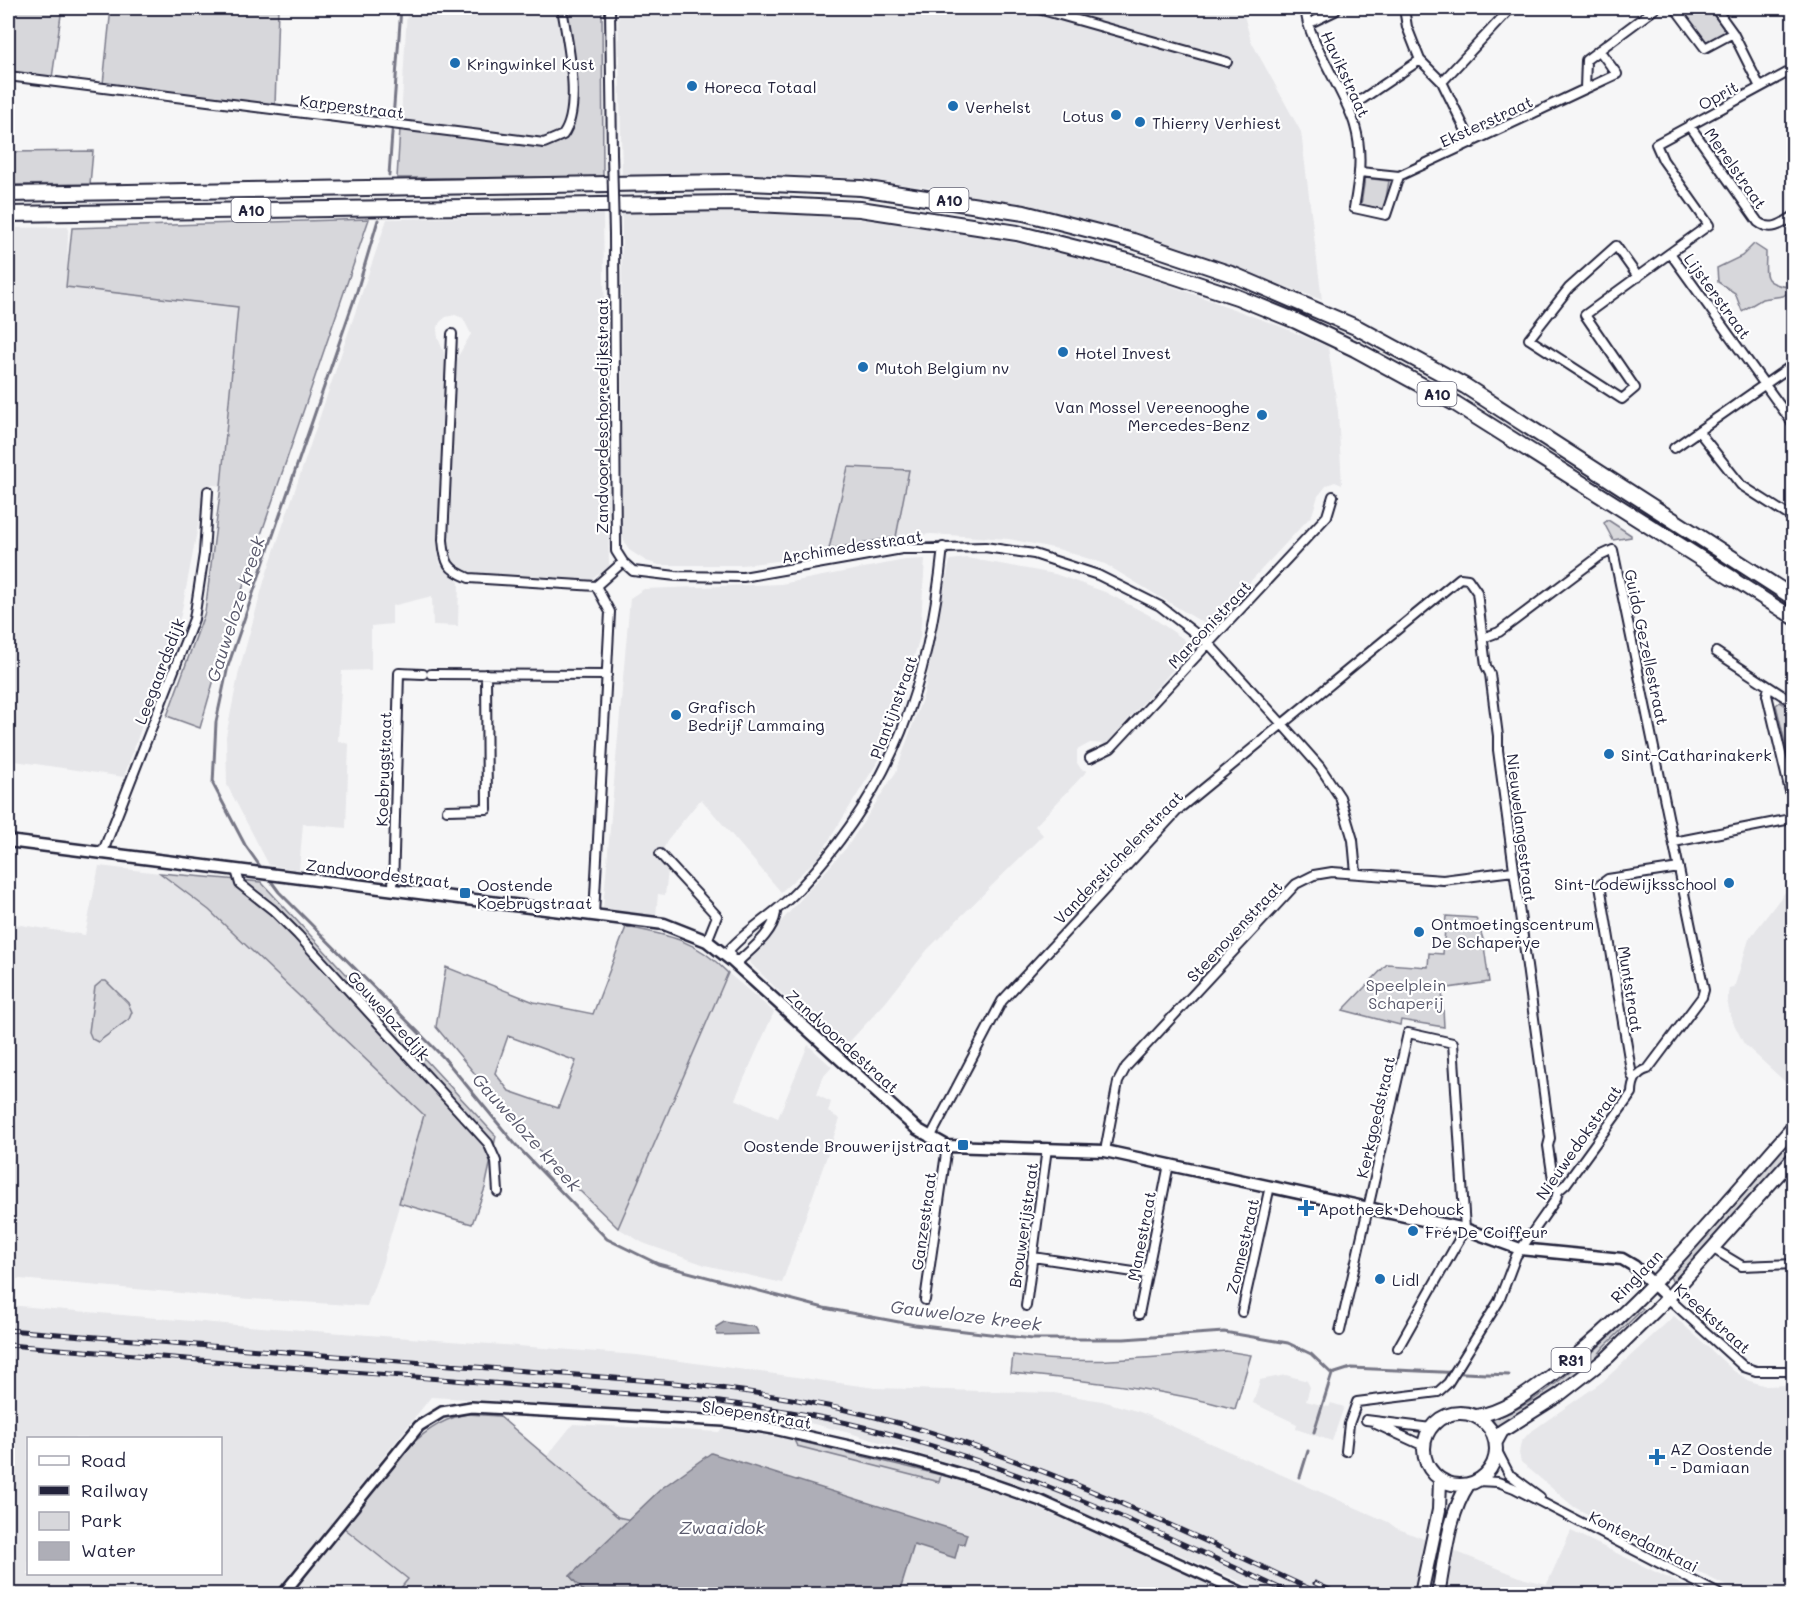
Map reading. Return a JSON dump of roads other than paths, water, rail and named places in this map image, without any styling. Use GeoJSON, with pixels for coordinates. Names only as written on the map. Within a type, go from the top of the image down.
{"type":"FeatureCollection","features":[{"type":"Feature","properties":{"kind":"highway","name":"A10"},"geometry":{"type":"LineString","coordinates":[[8,194],[730,182],[861,188],[1024,213],[1133,241],[1234,275],[1358,328],[1466,386],[1794,598]]}},
{"type":"Feature","properties":{"kind":"highway","name":"A10"},"geometry":{"type":"LineString","coordinates":[[8,214],[732,203],[860,209],[1017,233],[1128,261],[1237,297],[1319,331],[1456,404],[1733,579]]}},
{"type":"Feature","properties":{"kind":"main road","name":"A10"},"geometry":{"type":"LineString","coordinates":[[1733,579],[1794,618]]}},
{"type":"Feature","properties":{"kind":"main road","name":"Zandvoordestraat"},"geometry":{"type":"LineString","coordinates":[[8,841],[664,924],[707,941],[930,1138],[946,1146],[1105,1151],[1465,1229],[1520,1249],[1622,1259],[1652,1283]]}},
{"type":"Feature","properties":{"kind":"main road","name":"Ringlaan"},"geometry":{"type":"LineString","coordinates":[[1477,1416],[1505,1409],[1598,1337],[1652,1283],[1794,1126]]}},
{"type":"Feature","properties":{"kind":"main road","name":"R31"},"geometry":{"type":"LineString","coordinates":[[1438,1594],[1456,1507],[1472,1483],[1491,1468],[1502,1431],[1559,1395],[1608,1357],[1668,1298],[1794,1157]]}},
{"type":"Feature","properties":{"kind":"main road","name":"Kreekstraat"},"geometry":{"type":"LineString","coordinates":[[1652,1283],[1668,1298]]}},
{"type":"Feature","properties":{"kind":"main road","name":"R31"},"geometry":{"type":"LineString","coordinates":[[1431,1428],[1452,1414],[1465,1413],[1477,1416]]}},
{"type":"Feature","properties":{"kind":"main road"},"geometry":{"type":"LineString","coordinates":[[1477,1416],[1492,1432],[1496,1445]]}},
{"type":"Feature","properties":{"kind":"main road"},"geometry":{"type":"LineString","coordinates":[[1431,1428],[1424,1446],[1425,1460],[1440,1480],[1458,1486],[1472,1483]]}},
{"type":"Feature","properties":{"kind":"main road"},"geometry":{"type":"LineString","coordinates":[[1420,1594],[1439,1510],[1440,1480]]}},
{"type":"Feature","properties":{"kind":"street","name":"Karperstraat"},"geometry":{"type":"LineString","coordinates":[[8,76],[536,143],[551,141],[563,135],[570,123],[572,102],[562,8]]}},
{"type":"Feature","properties":{"kind":"street","name":"Zandvoordeschorredijkstraat"},"geometry":{"type":"LineString","coordinates":[[609,8],[614,234],[615,522],[616,550],[623,562]]}},
{"type":"Feature","properties":{"kind":"street"},"geometry":{"type":"LineString","coordinates":[[1035,8],[1227,63]]}},
{"type":"Feature","properties":{"kind":"street","name":"Havikstraat"},"geometry":{"type":"LineString","coordinates":[[1306,8],[1308,24],[1349,108],[1360,150],[1360,172]]}},
{"type":"Feature","properties":{"kind":"street","name":"Havikstraat"},"geometry":{"type":"LineString","coordinates":[[1308,24],[1337,8]]}},
{"type":"Feature","properties":{"kind":"street"},"geometry":{"type":"LineString","coordinates":[[1404,8],[1407,27],[1420,60],[1442,82],[1472,143]]}},
{"type":"Feature","properties":{"kind":"street"},"geometry":{"type":"LineString","coordinates":[[1442,82],[1511,8]]}},
{"type":"Feature","properties":{"kind":"street"},"geometry":{"type":"LineString","coordinates":[[1585,89],[1586,60],[1656,8]]}},
{"type":"Feature","properties":{"kind":"street"},"geometry":{"type":"LineString","coordinates":[[1675,8],[1705,48],[1733,33]]}},
{"type":"Feature","properties":{"kind":"street"},"geometry":{"type":"LineString","coordinates":[[1715,8],[1733,33],[1760,87]]}},
{"type":"Feature","properties":{"kind":"street","name":"Eksterstraat"},"geometry":{"type":"LineString","coordinates":[[1399,176],[1617,74],[1599,50]]}},
{"type":"Feature","properties":{"kind":"street"},"geometry":{"type":"LineString","coordinates":[[1349,108],[1420,60]]}},
{"type":"Feature","properties":{"kind":"street","name":"Oprit"},"geometry":{"type":"LineString","coordinates":[[1656,144],[1794,69]]}},
{"type":"Feature","properties":{"kind":"street","name":"Merelstraat"},"geometry":{"type":"LineString","coordinates":[[1690,126],[1758,222],[1766,227],[1775,226],[1794,216]]}},
{"type":"Feature","properties":{"kind":"street","name":"Lijsterstraat"},"geometry":{"type":"LineString","coordinates":[[1656,144],[1663,160],[1709,225],[1670,253],[1794,425]]}},
{"type":"Feature","properties":{"kind":"street"},"geometry":{"type":"LineString","coordinates":[[1360,172],[1399,176],[1386,215],[1354,208],[1360,172]]}},
{"type":"Feature","properties":{"kind":"street"},"geometry":{"type":"LineString","coordinates":[[1638,277],[1616,246],[1569,288],[1528,339],[1622,399],[1635,388],[1585,315],[1638,277],[1670,253]]}},
{"type":"Feature","properties":{"kind":"street"},"geometry":{"type":"LineString","coordinates":[[452,334],[443,540],[445,561],[455,573],[469,578],[596,586],[623,562]]}},
{"type":"Feature","properties":{"kind":"street"},"geometry":{"type":"LineString","coordinates":[[1674,448],[1794,364]]}},
{"type":"Feature","properties":{"kind":"street"},"geometry":{"type":"LineString","coordinates":[[1699,432],[1740,485],[1794,519]]}},
{"type":"Feature","properties":{"kind":"street","name":"Leegaardsdijk"},"geometry":{"type":"LineString","coordinates":[[102,854],[194,619],[204,554],[208,491]]}},
{"type":"Feature","properties":{"kind":"street","name":"Marconistraat"},"geometry":{"type":"LineString","coordinates":[[1090,758],[1111,748],[1209,644],[1327,516],[1333,496]]}},
{"type":"Feature","properties":{"kind":"street","name":"Plantijnstraat"},"geometry":{"type":"LineString","coordinates":[[776,913],[774,924],[754,947],[740,960],[731,960],[730,949],[736,942],[764,918],[776,913],[846,834],[892,757],[924,668],[938,594],[943,547]]}},
{"type":"Feature","properties":{"kind":"street","name":"Archimedesstraat"},"geometry":{"type":"LineString","coordinates":[[623,562],[633,571],[649,574],[743,577],[902,549],[985,547],[1034,554],[1098,575],[1160,606],[1209,644],[1320,767],[1340,797],[1352,832],[1356,873]]}},
{"type":"Feature","properties":{"kind":"street","name":"Guido Gezellestraat"},"geometry":{"type":"LineString","coordinates":[[1483,638],[1499,632],[1600,556],[1613,550],[1703,983],[1702,997]]}},
{"type":"Feature","properties":{"kind":"street","name":"Vanderstichelenstraat"},"geometry":{"type":"LineString","coordinates":[[930,1138],[1002,1001],[1180,808],[1460,578],[1468,579]]}},
{"type":"Feature","properties":{"kind":"street","name":"Nieuwelangestraat"},"geometry":{"type":"LineString","coordinates":[[1468,579],[1478,592],[1545,1103],[1548,1146],[1554,1186],[1558,1191]]}},
{"type":"Feature","properties":{"kind":"street"},"geometry":{"type":"LineString","coordinates":[[594,915],[610,612],[596,586]]}},
{"type":"Feature","properties":{"kind":"street"},"geometry":{"type":"LineString","coordinates":[[1716,652],[1794,703]]}},
{"type":"Feature","properties":{"kind":"street","name":"Koebrugstraat"},"geometry":{"type":"LineString","coordinates":[[393,890],[399,673],[607,675]]}},
{"type":"Feature","properties":{"kind":"street"},"geometry":{"type":"LineString","coordinates":[[447,810],[487,809],[486,674]]}},
{"type":"Feature","properties":{"kind":"street"},"geometry":{"type":"LineString","coordinates":[[1769,687],[1767,695],[1794,808]]}},
{"type":"Feature","properties":{"kind":"street"},"geometry":{"type":"LineString","coordinates":[[1674,843],[1786,820],[1794,816]]}},
{"type":"Feature","properties":{"kind":"street"},"geometry":{"type":"LineString","coordinates":[[660,854],[717,916],[707,941]]}},
{"type":"Feature","properties":{"kind":"street","name":"Muntstraat"},"geometry":{"type":"LineString","coordinates":[[1635,1079],[1632,1076],[1600,885],[1603,881],[1680,868]]}},
{"type":"Feature","properties":{"kind":"street","name":"Gouwelozedijk"},"geometry":{"type":"LineString","coordinates":[[241,870],[240,884],[273,909],[298,935],[488,1143],[496,1161],[498,1192]]}},
{"type":"Feature","properties":{"kind":"street","name":"Steenovenstraat"},"geometry":{"type":"LineString","coordinates":[[1105,1151],[1118,1082],[1126,1066],[1296,884],[1314,875],[1332,872],[1443,880],[1513,872]]}},
{"type":"Feature","properties":{"kind":"street","name":"Nieuwedokstraat"},"geometry":{"type":"LineString","coordinates":[[1346,1451],[1349,1424],[1357,1402],[1438,1392],[1449,1383],[1499,1301],[1520,1249],[1556,1199],[1558,1191],[1566,1184],[1632,1093],[1635,1079],[1642,1070],[1648,1069],[1702,997]]}},
{"type":"Feature","properties":{"kind":"street","name":"Kerkgoedstraat"},"geometry":{"type":"LineString","coordinates":[[1340,1331],[1408,1033],[1453,1043],[1465,1229]]}},
{"type":"Feature","properties":{"kind":"street","name":"Ganzestraat"},"geometry":{"type":"LineString","coordinates":[[926,1300],[946,1146]]}},
{"type":"Feature","properties":{"kind":"street","name":"Brouwerijstraat"},"geometry":{"type":"LineString","coordinates":[[1026,1306],[1047,1148]]}},
{"type":"Feature","properties":{"kind":"street","name":"Manestraat"},"geometry":{"type":"LineString","coordinates":[[1139,1314],[1169,1164]]}},
{"type":"Feature","properties":{"kind":"street","name":"Zonnestraat"},"geometry":{"type":"LineString","coordinates":[[1242,1312],[1270,1186]]}},
{"type":"Feature","properties":{"kind":"street"},"geometry":{"type":"LineString","coordinates":[[1398,1348],[1465,1229]]}},
{"type":"Feature","properties":{"kind":"street"},"geometry":{"type":"LineString","coordinates":[[1712,1248],[1742,1266],[1794,1264]]}},
{"type":"Feature","properties":{"kind":"street"},"geometry":{"type":"LineString","coordinates":[[1033,1257],[1147,1274]]}},
{"type":"Feature","properties":{"kind":"street","name":"Kreekstraat"},"geometry":{"type":"LineString","coordinates":[[1668,1298],[1744,1368],[1756,1371],[1794,1371]]}},
{"type":"Feature","properties":{"kind":"street","name":"Sloepenstraat"},"geometry":{"type":"LineString","coordinates":[[283,1594],[419,1426],[441,1412],[471,1407],[724,1421],[774,1429],[912,1460],[975,1478],[1041,1501],[1246,1594]]}},
{"type":"Feature","properties":{"kind":"street"},"geometry":{"type":"LineString","coordinates":[[1424,1446],[1366,1420],[1431,1428]]}},
{"type":"Feature","properties":{"kind":"street","name":"Konterdamkaai"},"geometry":{"type":"LineString","coordinates":[[1496,1445],[1509,1474],[1557,1512]]}},
{"type":"Feature","properties":{"kind":"street","name":"Konterdamkaai"},"geometry":{"type":"LineString","coordinates":[[1472,1483],[1498,1482],[1514,1488],[1719,1594]]}},
{"type":"Feature","properties":{"kind":"water"},"geometry":{"type":"Polygon","coordinates":[[[724,1322],[755,1327],[759,1334],[717,1335],[716,1327],[724,1322]]]}},
{"type":"Feature","properties":{"kind":"water","name":"Zwaaidok"},"geometry":{"type":"Polygon","coordinates":[[[711,1453],[967,1534],[964,1544],[959,1543],[955,1558],[914,1545],[899,1594],[586,1594],[570,1576],[662,1488],[711,1453]]]}},
{"type":"Feature","properties":{"kind":"waterway","name":"Gauweloze kreek"},"geometry":{"type":"LineString","coordinates":[[389,175],[401,8]]}},
{"type":"Feature","properties":{"kind":"waterway","name":"Gauweloze kreek"},"geometry":{"type":"LineString","coordinates":[[262,869],[245,845],[213,784],[216,722],[228,666],[357,291],[378,220]]}},
{"type":"Feature","properties":{"kind":"waterway","name":"Gauweloze kreek"},"geometry":{"type":"LineString","coordinates":[[268,877],[279,892],[444,1058],[515,1144],[607,1239],[658,1264],[824,1308],[915,1325],[1032,1339],[1124,1339],[1224,1332],[1288,1343],[1311,1354],[1332,1374],[1351,1368],[1509,1375]]}},
{"type":"Feature","properties":{"kind":"waterway"},"geometry":{"type":"LineString","coordinates":[[1314,1432],[1332,1374]]}},
{"type":"Feature","properties":{"kind":"waterway"},"geometry":{"type":"LineString","coordinates":[[1300,1477],[1308,1451]]}},
{"type":"Feature","properties":{"kind":"railway"},"geometry":{"type":"LineString","coordinates":[[8,1330],[652,1381],[715,1387],[809,1402],[902,1424],[1010,1459],[1115,1501],[1321,1594]]}},
{"type":"Feature","properties":{"kind":"railway"},"geometry":{"type":"LineString","coordinates":[[8,1345],[694,1399],[809,1415],[905,1438],[1018,1475],[1129,1520],[1292,1594]]}},
{"type":"Feature","properties":{"kind":"railway"},"geometry":{"type":"LineString","coordinates":[[1315,1583],[1338,1594]]}},
{"type":"Feature","properties":{"kind":"place","name":"Kringwinkel Kust"},"geometry":{"type":"Point","coordinates":[455,63]}},
{"type":"Feature","properties":{"kind":"place","name":"Horeca Totaal"},"geometry":{"type":"Point","coordinates":[692,86]}},
{"type":"Feature","properties":{"kind":"place","name":"Verhelst"},"geometry":{"type":"Point","coordinates":[953,106]}},
{"type":"Feature","properties":{"kind":"place","name":"Lotus"},"geometry":{"type":"Point","coordinates":[1116,115]}},
{"type":"Feature","properties":{"kind":"place","name":"Thierry Verhiest"},"geometry":{"type":"Point","coordinates":[1140,122]}},
{"type":"Feature","properties":{"kind":"place","name":"Hotel Invest"},"geometry":{"type":"Point","coordinates":[1063,352]}},
{"type":"Feature","properties":{"kind":"place","name":"Mutoh Belgium nv"},"geometry":{"type":"Point","coordinates":[863,367]}},
{"type":"Feature","properties":{"kind":"place","name":"Van Mossel Vereenooghe Mercedes-Benz"},"geometry":{"type":"Point","coordinates":[1262,415]}},
{"type":"Feature","properties":{"kind":"place","name":"Grafisch Bedrijf Lammaing"},"geometry":{"type":"Point","coordinates":[676,715]}},
{"type":"Feature","properties":{"kind":"place","name":"Sint-Catharinakerk"},"geometry":{"type":"Point","coordinates":[1609,754]}},
{"type":"Feature","properties":{"kind":"place","name":"Sint-Lodewijksschool"},"geometry":{"type":"Point","coordinates":[1729,883]}},
{"type":"Feature","properties":{"kind":"place","name":"Oostende Koebrugstraat"},"geometry":{"type":"Point","coordinates":[465,893]}},
{"type":"Feature","properties":{"kind":"place","name":"Ontmoetingscentrum De Schaperye"},"geometry":{"type":"Point","coordinates":[1419,932]}},
{"type":"Feature","properties":{"kind":"place","name":"Oostende Brouwerijstraat"},"geometry":{"type":"Point","coordinates":[963,1145]}},
{"type":"Feature","properties":{"kind":"place","name":"Apotheek Dehouck"},"geometry":{"type":"Point","coordinates":[1306,1208]}},
{"type":"Feature","properties":{"kind":"place","name":"Fré De Coiffeur"},"geometry":{"type":"Point","coordinates":[1413,1231]}},
{"type":"Feature","properties":{"kind":"place","name":"Lidl"},"geometry":{"type":"Point","coordinates":[1380,1279]}},
{"type":"Feature","properties":{"kind":"place","name":"AZ Oostende - Damiaan"},"geometry":{"type":"Point","coordinates":[1657,1457]}},
{"type":"Feature","properties":{"kind":"park label","name":"Speelplein Schaperij"},"geometry":{"type":"Point","coordinates":[1406,993]}}]}
